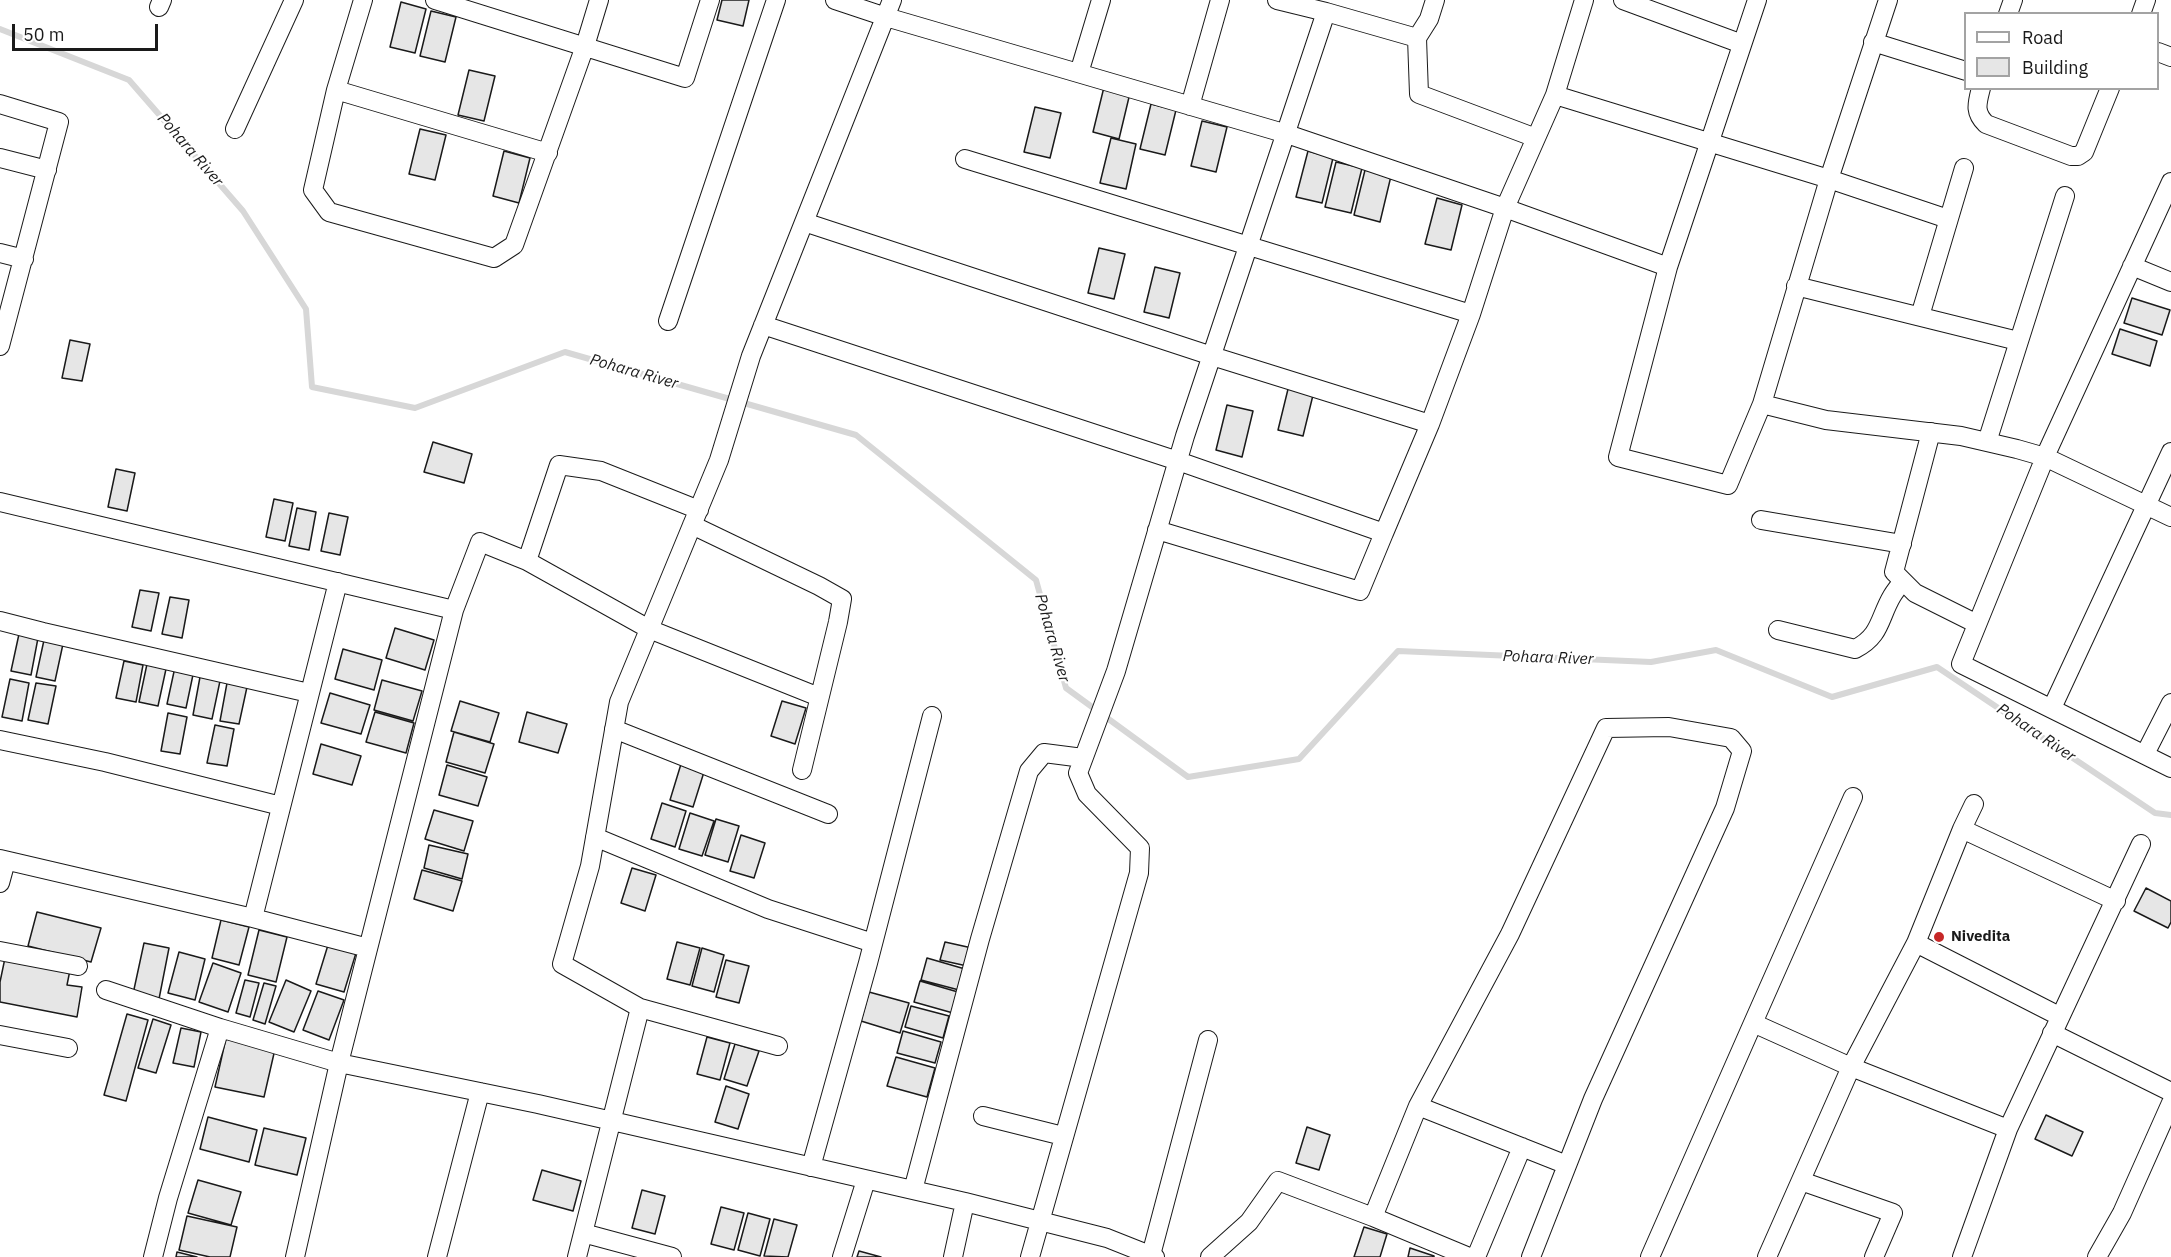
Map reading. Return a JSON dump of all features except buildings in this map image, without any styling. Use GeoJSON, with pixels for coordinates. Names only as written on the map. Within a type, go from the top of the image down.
{"type":"FeatureCollection","features":[{"type":"Feature","properties":{"kind":"street"},"geometry":{"type":"LineString","coordinates":[[235,129],[294,0]]}},
{"type":"Feature","properties":{"kind":"street"},"geometry":{"type":"LineString","coordinates":[[363,0],[336,90],[313,190],[329,212],[494,258],[514,244],[548,153],[599,0]]}},
{"type":"Feature","properties":{"kind":"street"},"geometry":{"type":"LineString","coordinates":[[435,0],[477,6],[585,46],[685,78],[710,0]]}},
{"type":"Feature","properties":{"kind":"street"},"geometry":{"type":"LineString","coordinates":[[668,321],[776,0]]}},
{"type":"Feature","properties":{"kind":"street"},"geometry":{"type":"LineString","coordinates":[[835,0],[889,8],[1078,74],[1287,135],[1505,208],[1668,267]]}},
{"type":"Feature","properties":{"kind":"street"},"geometry":{"type":"LineString","coordinates":[[1078,74],[1101,0]]}},
{"type":"Feature","properties":{"kind":"street"},"geometry":{"type":"LineString","coordinates":[[1190,106],[1220,0]]}},
{"type":"Feature","properties":{"kind":"street"},"geometry":{"type":"LineString","coordinates":[[1277,0],[1319,7],[1417,38]]}},
{"type":"Feature","properties":{"kind":"street"},"geometry":{"type":"LineString","coordinates":[[1435,0],[1428,19],[1417,38],[1419,94],[1536,138]]}},
{"type":"Feature","properties":{"kind":"street"},"geometry":{"type":"LineString","coordinates":[[1157,530],[1360,591],[1430,424],[1471,314],[1505,208],[1555,95],[1584,0]]}},
{"type":"Feature","properties":{"kind":"street"},"geometry":{"type":"LineString","coordinates":[[1623,0],[1742,44]]}},
{"type":"Feature","properties":{"kind":"street"},"geometry":{"type":"LineString","coordinates":[[1757,0],[1668,267],[1618,457],[1728,485],[1762,404],[1829,179],[1888,0]]}},
{"type":"Feature","properties":{"kind":"street"},"geometry":{"type":"LineString","coordinates":[[1030,1257],[1139,873],[1140,848],[1088,794],[1078,773],[1116,671],[1178,461],[1287,135],[1319,7]]}},
{"type":"Feature","properties":{"kind":"street"},"geometry":{"type":"LineString","coordinates":[[778,1046],[640,1008],[562,964],[590,866],[619,702],[720,460],[751,356],[889,8]]}},
{"type":"Feature","properties":{"kind":"street"},"geometry":{"type":"LineString","coordinates":[[1873,42],[1964,71]]}},
{"type":"Feature","properties":{"kind":"street"},"geometry":{"type":"LineString","coordinates":[[336,90],[548,153]]}},
{"type":"Feature","properties":{"kind":"street"},"geometry":{"type":"LineString","coordinates":[[1981,90],[1976,109],[1979,117],[1986,124],[2071,156],[2078,156],[2084,152],[2109,90]]}},
{"type":"Feature","properties":{"kind":"street"},"geometry":{"type":"LineString","coordinates":[[1555,95],[1829,179],[1948,219]]}},
{"type":"Feature","properties":{"kind":"street"},"geometry":{"type":"LineString","coordinates":[[0,104],[59,122],[24,259],[8,280],[0,345]]}},
{"type":"Feature","properties":{"kind":"street"},"geometry":{"type":"LineString","coordinates":[[0,158],[46,170]]}},
{"type":"Feature","properties":{"kind":"street"},"geometry":{"type":"LineString","coordinates":[[965,159],[1471,314]]}},
{"type":"Feature","properties":{"kind":"street"},"geometry":{"type":"LineString","coordinates":[[1920,316],[1964,168]]}},
{"type":"Feature","properties":{"kind":"street"},"geometry":{"type":"LineString","coordinates":[[2171,182],[2045,457],[1960,664],[2171,768]]}},
{"type":"Feature","properties":{"kind":"street"},"geometry":{"type":"LineString","coordinates":[[1987,442],[2065,196]]}},
{"type":"Feature","properties":{"kind":"street"},"geometry":{"type":"LineString","coordinates":[[804,222],[1212,356],[1430,424]]}},
{"type":"Feature","properties":{"kind":"street"},"geometry":{"type":"LineString","coordinates":[[0,253],[24,259]]}},
{"type":"Feature","properties":{"kind":"street"},"geometry":{"type":"LineString","coordinates":[[2132,266],[2171,282]]}},
{"type":"Feature","properties":{"kind":"street"},"geometry":{"type":"LineString","coordinates":[[1796,286],[2018,341]]}},
{"type":"Feature","properties":{"kind":"street"},"geometry":{"type":"LineString","coordinates":[[763,325],[1178,461],[1384,532]]}},
{"type":"Feature","properties":{"kind":"street"},"geometry":{"type":"LineString","coordinates":[[1762,404],[1826,420],[1961,436],[2045,457],[2171,517]]}},
{"type":"Feature","properties":{"kind":"street"},"geometry":{"type":"LineString","coordinates":[[1931,432],[1894,572],[1915,593],[1977,624]]}},
{"type":"Feature","properties":{"kind":"street"},"geometry":{"type":"LineString","coordinates":[[2052,708],[2171,452]]}},
{"type":"Feature","properties":{"kind":"street"},"geometry":{"type":"LineString","coordinates":[[527,561],[559,465],[601,471],[696,518],[842,599],[802,770]]}},
{"type":"Feature","properties":{"kind":"street"},"geometry":{"type":"LineString","coordinates":[[0,502],[454,610]]}},
{"type":"Feature","properties":{"kind":"street"},"geometry":{"type":"LineString","coordinates":[[1761,520],[1902,544]]}},
{"type":"Feature","properties":{"kind":"street"},"geometry":{"type":"LineString","coordinates":[[295,1257],[339,1063],[454,610],[480,542],[527,561],[649,629],[819,697]]}},
{"type":"Feature","properties":{"kind":"street"},"geometry":{"type":"LineString","coordinates":[[1778,630],[1855,648],[1867,643],[1875,633],[1891,597],[1903,581]]}},
{"type":"Feature","properties":{"kind":"street"},"geometry":{"type":"LineString","coordinates":[[253,918],[338,582]]}},
{"type":"Feature","properties":{"kind":"street"},"geometry":{"type":"LineString","coordinates":[[0,621],[309,693]]}},
{"type":"Feature","properties":{"kind":"street"},"geometry":{"type":"LineString","coordinates":[[2145,754],[2171,703]]}},
{"type":"Feature","properties":{"kind":"street"},"geometry":{"type":"LineString","coordinates":[[811,1167],[873,943],[932,716]]}},
{"type":"Feature","properties":{"kind":"street"},"geometry":{"type":"LineString","coordinates":[[1373,1217],[1418,1106],[1510,934],[1606,728],[1669,728],[1731,738],[1742,751],[1725,808],[1593,1099],[1531,1257]]}},
{"type":"Feature","properties":{"kind":"street"},"geometry":{"type":"LineString","coordinates":[[614,729],[828,814]]}},
{"type":"Feature","properties":{"kind":"street"},"geometry":{"type":"LineString","coordinates":[[0,740],[105,762],[281,806]]}},
{"type":"Feature","properties":{"kind":"street"},"geometry":{"type":"LineString","coordinates":[[914,1190],[980,939],[1029,771],[1044,753],[1085,750]]}},
{"type":"Feature","properties":{"kind":"street"},"geometry":{"type":"LineString","coordinates":[[1650,1257],[1853,797]]}},
{"type":"Feature","properties":{"kind":"street"},"geometry":{"type":"LineString","coordinates":[[1767,1257],[1851,1067],[1916,943],[1974,804]]}},
{"type":"Feature","properties":{"kind":"street"},"geometry":{"type":"LineString","coordinates":[[1962,829],[2116,901]]}},
{"type":"Feature","properties":{"kind":"street"},"geometry":{"type":"LineString","coordinates":[[595,837],[768,909],[873,943]]}},
{"type":"Feature","properties":{"kind":"street"},"geometry":{"type":"LineString","coordinates":[[1967,1256],[2008,1130],[2141,844]]}},
{"type":"Feature","properties":{"kind":"street"},"geometry":{"type":"LineString","coordinates":[[0,883],[3,860],[253,918],[368,948]]}},
{"type":"Feature","properties":{"kind":"street"},"geometry":{"type":"LineString","coordinates":[[1916,943],[2060,1016]]}},
{"type":"Feature","properties":{"kind":"street"},"geometry":{"type":"LineString","coordinates":[[0,951],[78,966]]}},
{"type":"Feature","properties":{"kind":"street"},"geometry":{"type":"LineString","coordinates":[[106,990],[220,1028],[339,1063],[612,1121],[965,1202],[1107,1238],[1153,1256],[1208,1040]]}},
{"type":"Feature","properties":{"kind":"street"},"geometry":{"type":"LineString","coordinates":[[577,1257],[640,1008]]}},
{"type":"Feature","properties":{"kind":"street"},"geometry":{"type":"LineString","coordinates":[[1753,1023],[1851,1067],[2008,1130]]}},
{"type":"Feature","properties":{"kind":"street"},"geometry":{"type":"LineString","coordinates":[[153,1257],[168,1198],[220,1028]]}},
{"type":"Feature","properties":{"kind":"street"},"geometry":{"type":"LineString","coordinates":[[2052,1034],[2171,1092]]}},
{"type":"Feature","properties":{"kind":"street"},"geometry":{"type":"LineString","coordinates":[[0,1035],[68,1048]]}},
{"type":"Feature","properties":{"kind":"street"},"geometry":{"type":"LineString","coordinates":[[437,1257],[480,1092]]}},
{"type":"Feature","properties":{"kind":"street"},"geometry":{"type":"LineString","coordinates":[[2097,1257],[2167,1123],[2171,1103]]}},
{"type":"Feature","properties":{"kind":"street"},"geometry":{"type":"LineString","coordinates":[[1418,1106],[1567,1165]]}},
{"type":"Feature","properties":{"kind":"street"},"geometry":{"type":"LineString","coordinates":[[984,1116],[1063,1136]]}},
{"type":"Feature","properties":{"kind":"street"},"geometry":{"type":"LineString","coordinates":[[1476,1257],[1522,1147]]}},
{"type":"Feature","properties":{"kind":"street"},"geometry":{"type":"LineString","coordinates":[[843,1257],[866,1180]]}},
{"type":"Feature","properties":{"kind":"street"},"geometry":{"type":"LineString","coordinates":[[1210,1257],[1249,1222],[1278,1181],[1469,1257]]}},
{"type":"Feature","properties":{"kind":"street"},"geometry":{"type":"LineString","coordinates":[[1801,1181],[1893,1213],[1874,1257]]}},
{"type":"Feature","properties":{"kind":"street"},"geometry":{"type":"LineString","coordinates":[[953,1257],[965,1202]]}},
{"type":"Feature","properties":{"kind":"street"},"geometry":{"type":"LineString","coordinates":[[583,1233],[672,1257]]}},
{"type":"Feature","properties":{"kind":"waterway","name":"Pohara River"},"geometry":{"type":"LineString","coordinates":[[0,29],[129,80],[243,211],[306,309],[312,387],[415,408],[565,352],[856,435],[1036,580],[1066,688],[1188,777],[1299,759],[1398,651],[1651,662],[1716,650],[1832,697],[1937,667],[2155,813],[2171,815]]}},
{"type":"Feature","properties":{"kind":"place","name":"Nivedita"},"geometry":{"type":"Point","coordinates":[1939,937]}}]}
